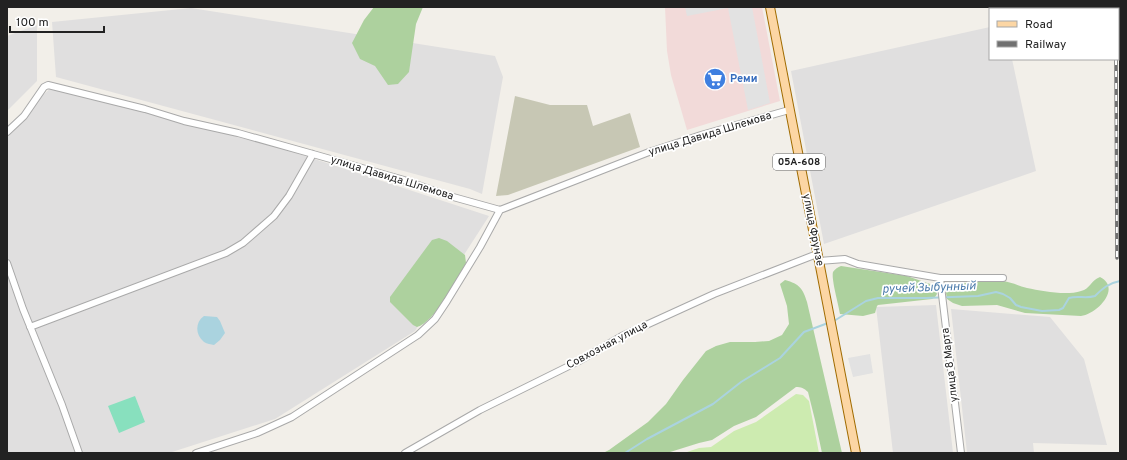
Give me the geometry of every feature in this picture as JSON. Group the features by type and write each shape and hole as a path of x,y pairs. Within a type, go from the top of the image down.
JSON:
{"main road":[{"name":"улица Фрунзе","path":"770,7 856,453"}],"street":[{"name":"улица Давида Шлемова","path":"7,132 24,116 44,87 48,85 145,109 184,121 238,133 404,180 446,195 500,210 649,152 789,110"},
{"path":"30,327 226,253 243,243 274,216 289,196 313,154"},
{"path":"196,453 256,433 292,417 418,334 435,319 447,301 500,210"},
{"path":"818,257 845,259 858,264 940,278 1003,278"},
{"name":"Совхозная улица","path":"405,453 480,410 579,361 622,336 714,294 818,257"},
{"path":"7,263 23,309 62,405 79,453"},
{"name":"улица 8 Марта","path":"940,278 961,453"}],"shaded area":[{"path":"665,7 762,7 780,101 687,130 671,75 667,51"},
{"path":"685,7 752,7 770,103 748,110 728,8 687,16"},
{"path":"191,8 495,56 503,77 482,194 470,189 56,77 52,22"},
{"path":"37,25 37,81 7,111 7,36"},
{"path":"989,27 989,60 1012,60 1036,171 824,244 791,71"},
{"path":"51,88 287,150 489,216 415,331 275,419 169,453 7,453 7,126"},
{"path":"515,96 550,105 587,105 593,126 630,113 640,147 508,195 496,196"},
{"path":"936,305 953,453 893,453 876,307"},
{"path":"951,309 1050,317 1084,359 1107,445 1033,443 1034,453 967,453"},
{"path":"870,354 873,373 853,377 848,358"}],"green space":[{"path":"374,7 423,7 416,24 409,72 398,84 388,85 375,66 360,59 352,43 364,20"},
{"path":"439,238 447,241 465,255 466,263 438,309 424,323 417,327 413,325 390,302 390,297 432,240"},
{"path":"841,266 907,276 933,285 937,294 932,299 878,305 875,313 863,316 840,314 834,286 833,272"},
{"path":"1100,277 1109,287 1108,294 1105,300 1094,311 1081,316 1025,313 997,305 962,306 947,299 946,293 949,286 962,283 996,281 1047,292 1068,293 1084,290 1094,280"},
{"path":"785,280 797,285 806,297 842,453 822,453 808,392 802,388 796,387 756,417 734,426 712,440 667,453 603,453 648,422 666,404 706,351 730,342 769,341 782,335 789,324 787,306 780,284"},
{"path":"796,394 803,395 809,401 819,453 684,453 699,448 711,447 734,431 756,422"},
{"path":"135,396 145,422 119,433 108,406"}],"water":[{"path":"204,316 217,317 225,333 214,345 204,342 199,336 197,329 198,325"}],"waterway":[{"name":"ручей Зыбунный","path":"834,321 866,301 878,298 978,296 996,292 1010,298 1016,305 1021,307 1042,311 1059,310 1063,308 1069,298 1095,296 1106,286 1120,281"},
{"name":"ручей Зыбунный","path":"625,453 647,439 713,404 741,382 780,358 804,332 828,323"}],"railway":[{"path":"1116,60 1117,258"}],"place":[{"name":"Реми","path":"715,79"}]}
